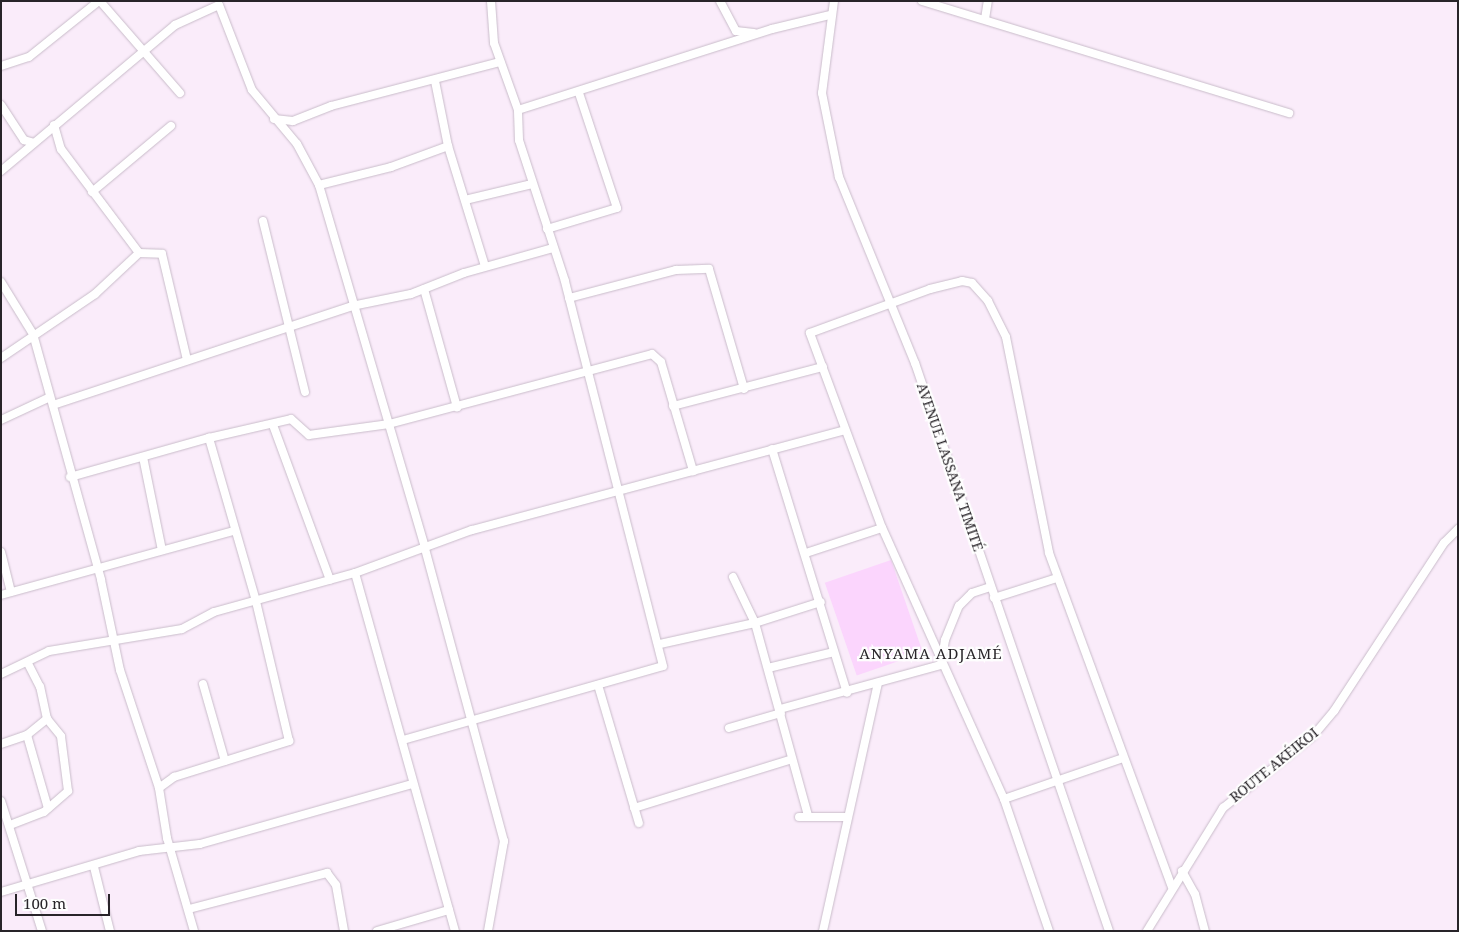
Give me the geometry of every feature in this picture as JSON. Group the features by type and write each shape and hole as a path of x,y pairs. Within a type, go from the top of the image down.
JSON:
{"street":[{"path":"3,68 51,42 99,1 180,93"},
{"path":"403,740 663,666 660,644 621,488 569,298 517,135 518,110 500,62 491,30 490,1"},
{"path":"720,1 736,32 761,32"},
{"name":"AVENUE LASSANA TIMITÉ","path":"834,1 830,15 822,93 831,148 846,198 894,304 1109,931"},
{"path":"922,1 1289,114"},
{"path":"984,19 988,1"},
{"path":"1,170 175,24 219,3 252,90 306,156 319,184 352,306 389,424 424,545 504,841 488,931"},
{"path":"518,110 579,93 761,32 830,15"},
{"path":"274,119 293,121 331,106 435,81 500,62"},
{"path":"435,81 448,146 485,266"},
{"path":"547,229 618,208 579,93"},
{"path":"1,105 24,140 34,143"},
{"path":"54,125 61,149 139,253"},
{"path":"92,192 171,126"},
{"path":"319,184 384,169 448,146"},
{"path":"465,200 532,184"},
{"path":"262,221 291,327 305,392"},
{"path":"1,420 52,401 187,360 352,306 424,289 485,266 553,248"},
{"path":"1,358 32,334 95,294 139,253 162,254 187,360"},
{"path":"569,298 676,270 708,269 744,389"},
{"path":"1049,931 1004,798 941,665 882,528 844,430 810,333 966,281 988,301 1006,337 1057,578 1172,887"},
{"path":"1,282 32,334 52,401 70,477 97,568 115,639 120,670 159,788 170,847 194,931"},
{"path":"424,289 457,407"},
{"path":"70,477 209,438 273,425 291,419 309,435 389,424 457,407 484,396 589,372 652,354 661,362 693,470"},
{"path":"673,406 823,367"},
{"path":"273,425 330,580"},
{"path":"1,674 49,651 182,629 214,612 355,573 424,545 621,488 844,430"},
{"path":"159,788 174,776 290,741 256,601 209,438"},
{"path":"772,450 806,553 847,693"},
{"path":"143,457 162,550"},
{"path":"806,553 882,528"},
{"name":"ROUTE AKÉIKOI","path":"1148,931 1182,871 1234,796 1306,742 1334,711 1444,543 1458,529"},
{"path":"1,595 234,530"},
{"path":"1,552 11,592"},
{"path":"355,573 403,740 412,784 456,931"},
{"path":"733,577 755,623 808,816"},
{"path":"994,598 1057,578"},
{"path":"941,665 944,640 959,606 972,593 991,587"},
{"path":"660,644 755,623 821,602"},
{"path":"768,668 834,652"},
{"path":"10,825 48,808 68,790 61,736 47,719 40,687 28,662"},
{"path":"729,728 780,711 941,665"},
{"path":"822,931 846,817 878,683"},
{"path":"203,684 225,761"},
{"path":"598,685 638,823"},
{"path":"1,744 27,735 47,719"},
{"path":"27,735 48,808"},
{"path":"1004,798 1123,758"},
{"path":"634,808 792,759"},
{"path":"1,892 94,867 139,851 200,844 412,784"},
{"path":"1,801 29,884 42,931"},
{"path":"799,817 846,817"},
{"path":"94,867 110,931"},
{"path":"1182,871 1195,894 1205,931"},
{"path":"189,909 327,873 336,885 344,931"},
{"path":"377,931 450,910"}],"shaded area":[{"path":"891,560 923,653 857,675 825,583"}],"district":[{"name":"ANYAMA ADJAMÉ","path":"931,654"}]}
